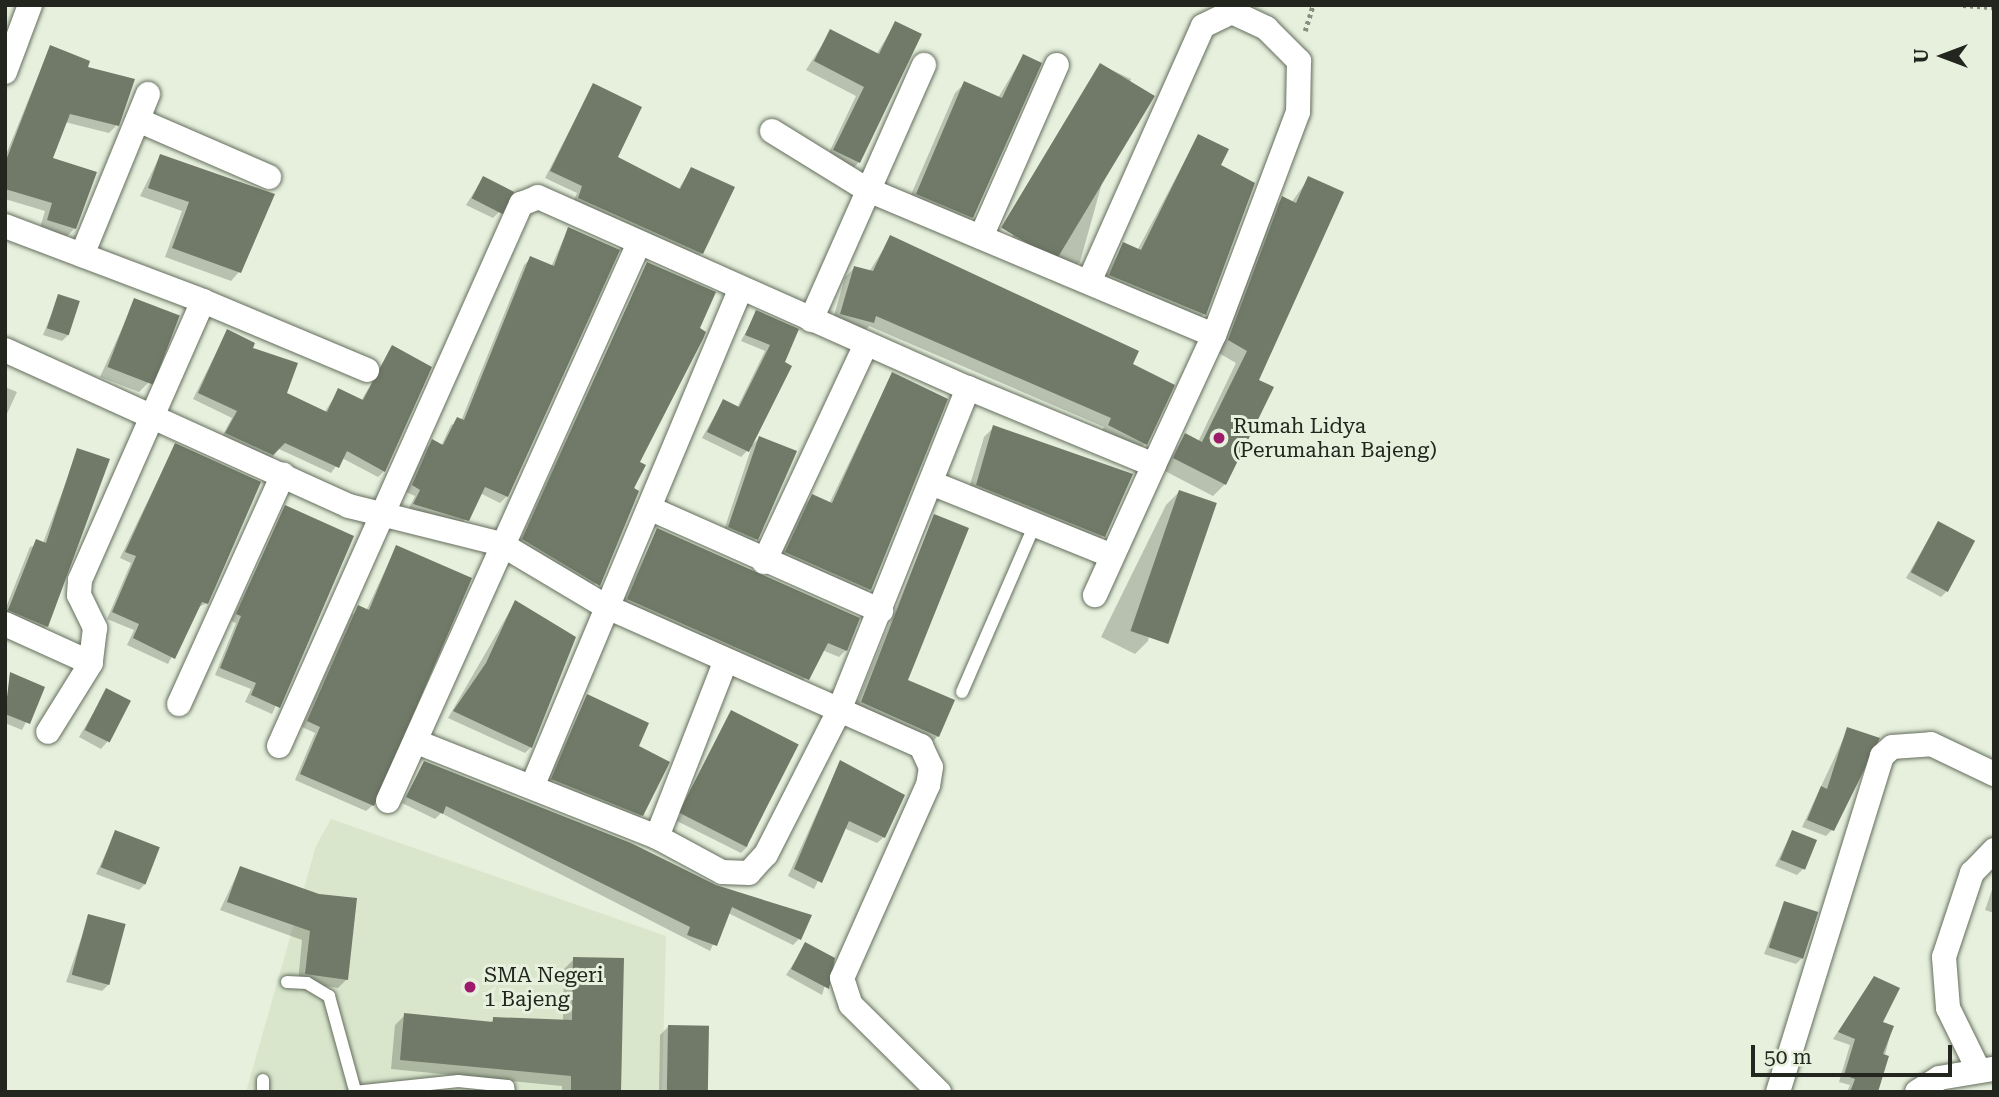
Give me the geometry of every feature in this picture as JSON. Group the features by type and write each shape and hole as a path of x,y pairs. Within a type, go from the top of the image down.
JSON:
{"street":[{"path":"5,72 30,5"},
{"path":"1089,282 1159,135 1195,38 1211,17 1246,16 1299,61 1302,83 1294,126 1214,335 1094,594"},
{"path":"811,320 866,190 924,65"},
{"path":"981,237 1057,65"},
{"path":"82,255 148,94"},
{"path":"138,120 269,177"},
{"path":"772,131 866,190 1214,335"},
{"path":"279,746 380,509 525,199 548,200 865,346 1154,466"},
{"path":"5,226 203,302 367,370"},
{"path":"388,801 417,742 501,544 639,243"},
{"path":"532,787 605,606 740,290"},
{"path":"48,732 90,663 95,628 79,594 80,580 203,302"},
{"path":"764,562 865,346"},
{"path":"5,350 349,506 380,509 501,544 605,606 725,663 904,734 921,746 931,768 842,978 851,1005 939,1092"},
{"path":"417,742 657,837 722,872 749,873 765,854 839,710 934,484 968,388"},
{"path":"179,704 283,475"},
{"path":"934,484 1112,556"},
{"path":"649,508 764,562 881,611"},
{"path":"5,624 90,663"},
{"path":"657,837 725,663"},
{"path":"1778,1092 1882,756 1892,747 1931,744 1994,774"},
{"path":"1917,1092 1986,1069 1948,1008 1944,957 1972,873 1994,850"}],"lane":[{"path":"962,692 1035,524"},
{"path":"287,982 307,983 329,996 354,1089 458,1081 508,1086 509,1092"}],"path":[{"path":"1963,5 1994,7"}],"shaded area":[{"name":"SMA Negeri 1 Bajeng","path":"331,819 666,936 662,1092 246,1092 316,846"}],"building":[{"path":"895,21 922,34 860,163 833,150 864,87 814,61 830,29 879,54"},
{"path":"50,45 90,61 88,67 135,79 119,126 70,114 53,158 97,172 76,229 47,220 52,203 5,189 5,163"},
{"path":"1023,54 1042,63 973,218 916,194 964,81 1002,98"},
{"path":"1100,63 1155,96 1056,261 1001,228"},
{"path":"593,83 642,107 618,157 680,189 691,167 735,187 703,254 578,198 582,186 550,171"},
{"path":"1198,134 1229,149 1221,165 1255,183 1206,315 1109,275 1123,242 1141,250"},
{"path":"160,154 275,194 241,273 172,248 189,202 148,188"},
{"path":"483,176 514,192 503,214 472,198"},
{"path":"1308,176 1344,192 1259,380 1274,387 1226,485 1173,458 1185,433 1202,442 1247,351 1228,340 1282,196 1296,203"},
{"path":"568,227 620,250 508,497 485,487 469,521 413,504 420,490 412,485 432,439 443,445 457,417 464,420 530,256 554,266"},
{"path":"890,235 1139,351 1133,364 1175,385 1147,445 1108,425 1111,418 876,316 874,323 840,314 854,266 873,271"},
{"path":"647,262 716,292 700,328 706,332 703,339 640,462 646,465 634,488 639,491 600,586 522,539"},
{"path":"58,294 80,301 69,335 47,328"},
{"path":"134,298 180,316 153,385 107,367"},
{"path":"756,310 799,329 785,362 792,366 749,452 707,432 723,399 739,407 770,345 745,335"},
{"path":"227,329 255,343 253,348 298,363 287,393 327,412 338,388 363,400 392,345 432,367 385,472 347,451 339,468 285,443 273,455 225,433 237,411 198,393"},
{"path":"892,372 948,399 871,590 785,552 812,494 832,503"},
{"path":"993,425 1133,474 1105,537 976,485"},
{"path":"759,436 797,451 758,540 728,527"},
{"path":"175,443 261,482 208,604 202,602 175,659 133,638 139,624 112,612 136,556 125,552"},
{"path":"77,448 110,459 48,627 8,610 36,539 46,543"},
{"path":"1179,490 1217,503 1168,644 1130,631"},
{"path":"285,505 354,536 280,708 251,695 256,683 220,668 241,616 236,614"},
{"path":"934,514 969,528 908,680 955,700 939,737 861,702"},
{"path":"1938,521 1975,541 1948,592 1911,572"},
{"path":"657,528 860,618 847,651 828,643 809,680 627,599"},
{"path":"396,545 472,578 374,806 300,774 320,727 307,721 358,605 369,610"},
{"path":"515,600 576,637 532,748 453,711 486,663"},
{"path":"10,672 45,687 30,724 5,714"},
{"path":"106,688 131,701 110,743 85,730"},
{"path":"587,694 649,723 639,746 670,762 643,816 551,779"},
{"path":"731,710 799,745 747,847 679,812"},
{"path":"1847,727 1880,738 1834,831 1807,820 1821,786 1827,789"},
{"path":"840,760 905,795 885,838 849,821 822,883 794,869"},
{"path":"424,761 631,843 716,885 812,915 801,940 732,907 717,946 687,935 690,927 446,806 443,814 406,797"},
{"path":"115,830 160,847 145,885 101,867"},
{"path":"1792,830 1817,840 1805,870 1780,860"},
{"path":"240,866 319,894 357,898 348,980 305,974 310,931 227,902"},
{"path":"1784,901 1818,912 1803,959 1769,948"},
{"path":"88,914 126,924 109,985 72,975"},
{"path":"805,942 835,958 829,989 791,969"},
{"path":"573,957 624,958 621,1092 571,1092 571,1076 400,1060 404,1013 493,1022 493,1017 572,1020"},
{"path":"1874,976 1900,988 1883,1022 1894,1026 1883,1054 1889,1056 1878,1092 1850,1092 1855,1079 1844,1075 1855,1039 1838,1032"},
{"path":"668,1025 709,1026 708,1092 667,1092"}],"place":[{"name":"Rumah Lidya (Perumahan Bajeng)","path":"1219,438"},
{"name":"SMA Negeri 1 Bajeng","path":"470,987"}]}
